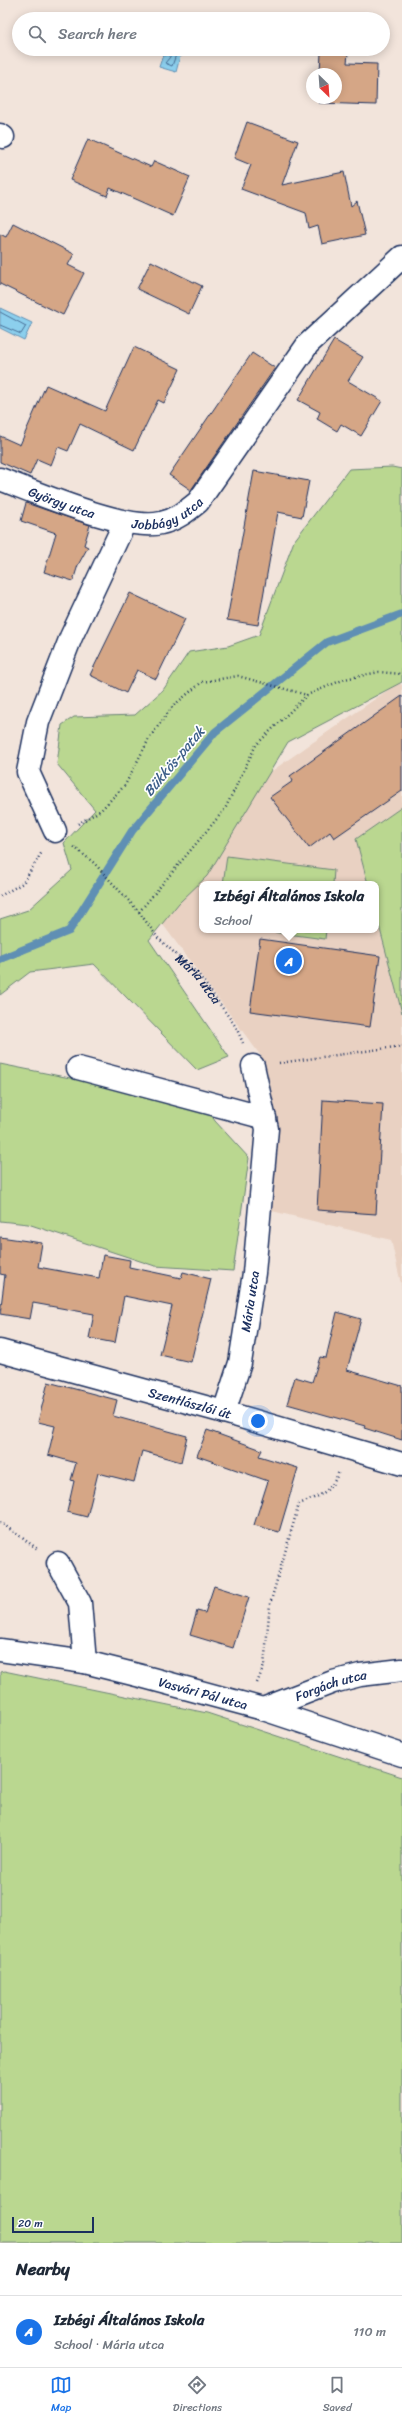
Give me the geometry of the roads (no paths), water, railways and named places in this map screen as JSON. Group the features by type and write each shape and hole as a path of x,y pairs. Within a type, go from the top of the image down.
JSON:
{"street":[{"name":"Jobbágy utca","path":"55,831 28,772 38,722 71,637 125,522 160,524 181,516 198,502 308,344 402,257"},
{"name":"György utca","path":"0,478 125,522"},
{"name":"Mária utca","path":"224,1412 240,1363 254,1273 267,1130 253,1066"},
{"path":"78,1068 264,1118"},
{"name":"Szentlászlói út","path":"0,1351 224,1412 402,1464"},
{"path":"58,1563 80,1603 85,1662"},
{"name":"Vasvári Pál utca","path":"0,1650 85,1662 255,1707 402,1755"},
{"name":"Forgách utca","path":"255,1707 360,1675 402,1670"}],"water":[{"path":"163,56 180,56 176,72 159,67"},
{"path":"0,308 32,323 24,340 0,328"}],"waterway":[{"name":"Bükkös-patak","path":"0,959 69,931 132,831 215,732 327,642 402,614"}],"place":[{"name":"Izbégi Általános Iskola","path":"289,961"}]}
